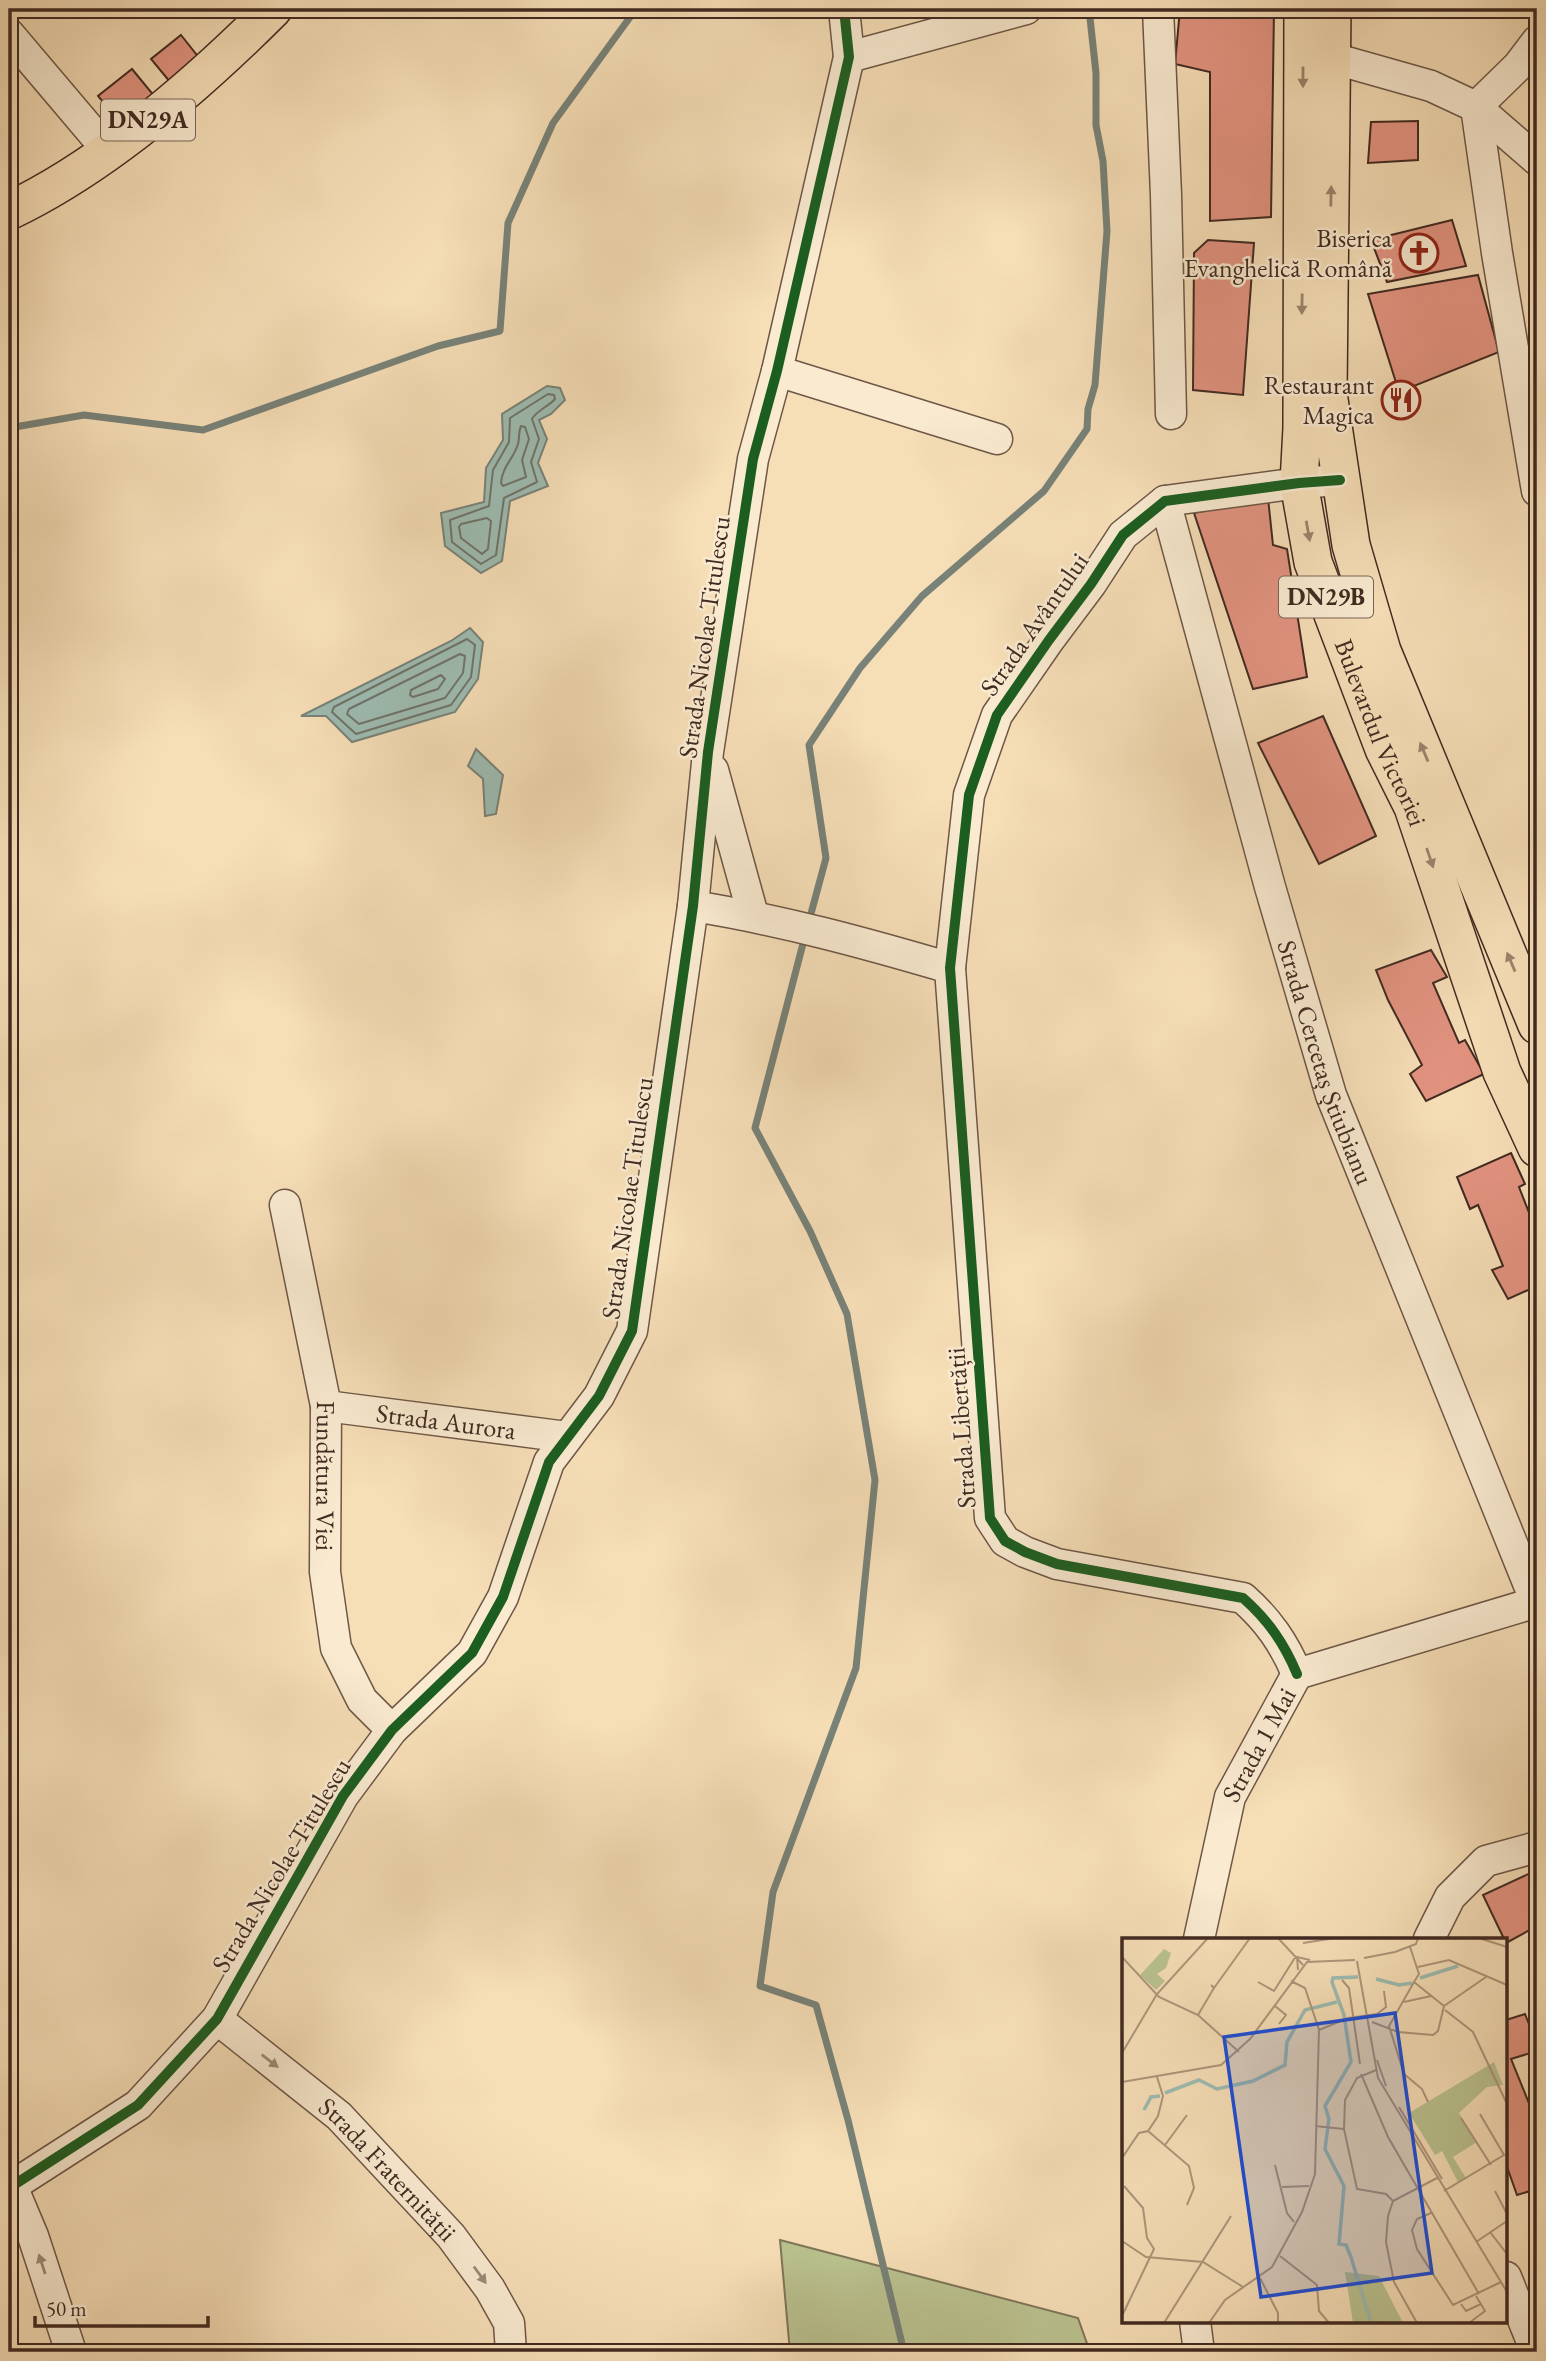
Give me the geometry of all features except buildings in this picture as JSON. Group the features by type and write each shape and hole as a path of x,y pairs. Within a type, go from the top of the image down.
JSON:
{"main road":[{"name":"DN29A","path":"9,211 45,194 109,152 227,55 273,9"},
{"name":"Bulevardul Victoriei","path":"1303,9 1302,428 1299,482 1313,562 1384,750 1413,807 1502,1072 1537,1148"},
{"name":"Bulevardul Victoriei","path":"1332,9 1328,393 1351,545 1382,651 1537,1025"}],"street":[{"name":"Strada Nicolae Titulescu","path":"11,2187 138,2105 217,2019 343,1796 391,1730 472,1653 503,1597 549,1462 598,1396 632,1331 692,906 708,752 753,459 777,372 849,57 844,9"},
{"path":"849,57 1026,9"},
{"path":"1158,9 1171,414"},
{"path":"9,34 109,152"},
{"path":"1476,107 1518,65 1537,41"},
{"path":"1332,58 1431,86 1476,107 1537,160"},
{"path":"1476,107 1497,253 1537,491"},
{"path":"777,372 997,439"},
{"path":"1165,501 1299,482 1340,480"},
{"name":"Strada Avântului","path":"950,968 969,795 997,715 1123,535 1165,501"},
{"name":"Strada Cercetaș Știubianu","path":"1165,501 1270,887 1331,1095 1537,1603"},
{"path":"708,752 753,915"},
{"path":"692,906 753,915 839,935 950,968"},
{"name":"Strada Libertății","path":"950,968 990,1518 1005,1541 1057,1564 1243,1598 1261,1614 1285,1646 1297,1674"},
{"name":"Fundătura Viei","path":"285,1205 326,1406 325,1572 336,1648 362,1700 391,1730"},
{"name":"Strada Aurora","path":"326,1406 567,1437"},
{"name":"Strada 1 Mai","path":"1199,1938 1230,1797 1297,1674 1537,1603"},
{"path":"1430,1938 1450,1897 1486,1861 1537,1847"},
{"name":"Strada Fraternității","path":"217,2019 339,2116 451,2236 490,2288 509,2323 511,2352"},
{"path":"11,2187 33,2236 71,2352"},
{"path":"1508,2282 1536,2352"},
{"path":"1195,2322 1199,2352"}],"green space":[{"path":"780,2240 1078,2318 1090,2352 790,2352"}],"water":[{"path":"547,386 560,388 565,400 551,414 539,420 547,439 538,463 548,486 510,501 502,561 481,573 445,546 441,513 484,502 486,468 503,440 502,414"},
{"path":"470,628 483,642 478,679 455,712 352,742 326,716 301,716 451,641"},
{"path":"476,749 503,775 496,814 485,816 483,779 468,766"}],"waterway":[{"path":"9,428 84,415 203,430 438,346 500,331 508,223 553,123 636,9"},
{"path":"809,921 826,858 809,745 860,668 922,596 1044,491 1087,429 1088,409 1095,385 1107,231 1103,161 1096,125 1096,73 1089,9"},
{"path":"805,936 755,1128 810,1231 847,1314 875,1480 856,1668 773,1892 760,1986 816,2005 848,2120 904,2352"}],"cycle path":[{"path":"9,2188 138,2105 217,2019 343,1796 392,1730 472,1653 503,1597 549,1462 599,1396 632,1331 693,906 708,752 753,459 777,371 849,57 844,9"},
{"path":"1297,1674 1274,1633 1243,1598 1057,1564 1005,1541 990,1518 950,968 969,795 997,715 1123,535 1165,501 1340,480"}],"place":[{"name":"Biserica Evanghelică Română","path":"1419,253"},
{"name":"Restaurant Magica","path":"1401,400"}]}
